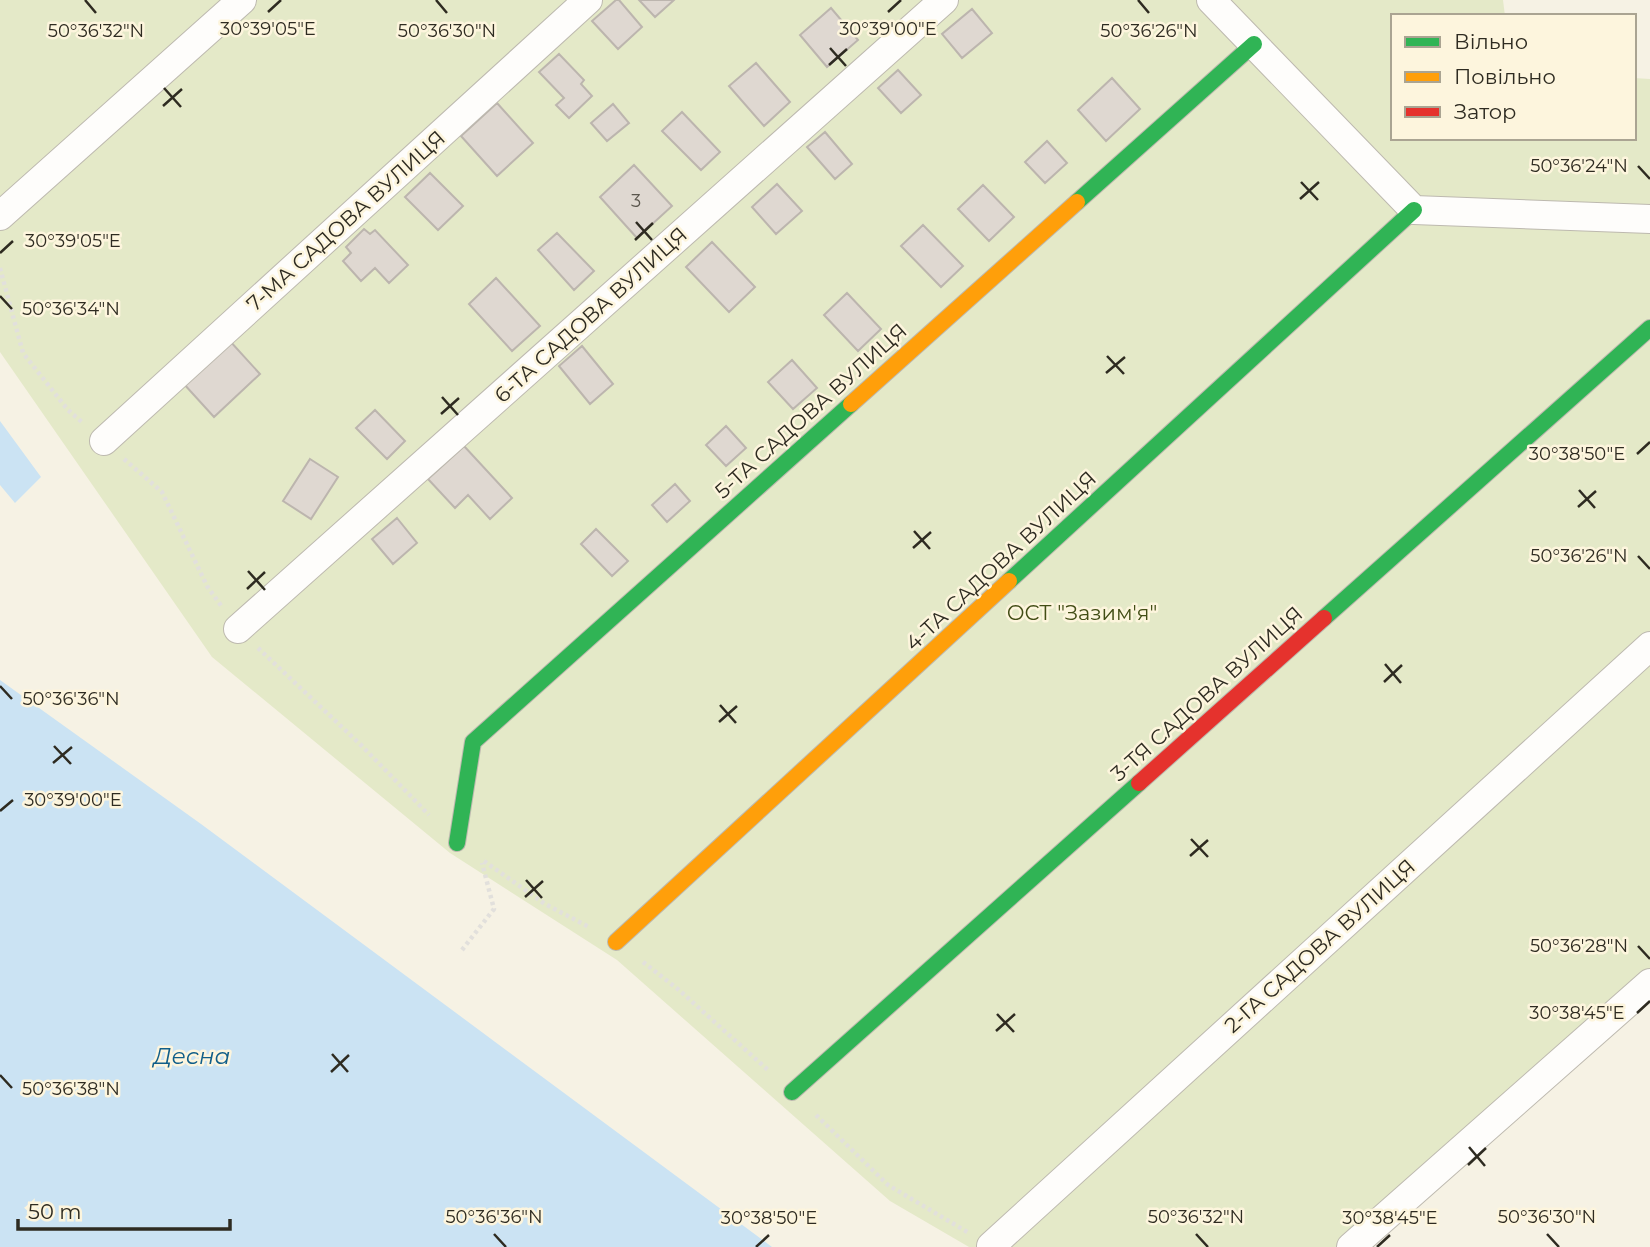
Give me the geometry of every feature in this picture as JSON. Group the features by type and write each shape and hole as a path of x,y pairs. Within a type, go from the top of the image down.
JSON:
{"street":[{"path":"0,216 242,0"},
{"name":"7-МА САДОВА ВУЛИЦЯ","path":"104,441 588,0"},
{"name":"6-ТА САДОВА ВУЛИЦЯ","path":"238,629 944,0"},
{"path":"1211,0 1413,210 1650,219"},
{"name":"5-ТА САДОВА ВУЛИЦЯ","path":"457,843 473,742 1254,44"},
{"name":"4-ТА САДОВА ВУЛИЦЯ","path":"616,942 1413,210"},
{"name":"3-ТЯ САДОВА ВУЛИЦЯ","path":"792,1092 1650,328"},
{"name":"2-ГА САДОВА ВУЛИЦЯ","path":"991,1245 1650,646"},
{"path":"1351,1247 1650,983"}],"path":[{"path":"463,950 494,909 481,859"}],"green space":[{"name":"ОСТ \"Зазим'я\"","path":"0,0 1503,0 1505,14 1391,14 1391,140 1636,140 1636,78 1650,79 1650,998 1367,1247 969,1247 890,1201 617,960 450,853 212,657 0,352"}],"water":[{"path":"0,421 41,477 15,503 0,485"},
{"name":"Десна","path":"0,680 201,824 772,1247 0,1247"}],"building":[{"path":"619,0 642,27 618,49 592,21"},
{"path":"639,0 674,0 655,17"},
{"path":"831,8 858,40 827,67 800,35"},
{"path":"972,9 992,33 962,58 942,34"},
{"path":"559,54 584,80 581,84 592,96 569,118 556,105 564,98 539,72"},
{"path":"756,63 790,102 764,126 729,86"},
{"path":"898,70 921,95 901,113 878,88"},
{"path":"1112,78 1140,109 1106,141 1078,110"},
{"path":"497,103 533,143 497,176 461,136"},
{"path":"613,104 629,123 607,141 591,123"},
{"path":"682,112 720,152 701,170 662,131"},
{"path":"825,132 852,164 835,179 807,147"},
{"path":"1047,141 1067,163 1045,183 1025,162"},
{"path":"634,165 672,206 637,238 600,197"},
{"path":"430,173 463,206 438,230 405,197"},
{"path":"777,184 802,211 776,234 752,207"},
{"path":"983,185 1014,217 989,241 958,209"},
{"path":"923,225 963,266 941,287 901,246"},
{"path":"364,229 370,234 375,230 408,265 389,283 375,268 361,281 343,261 351,253 346,247"},
{"path":"557,233 594,271 574,290 538,250"},
{"path":"712,242 755,287 729,312 686,267"},
{"path":"496,278 540,326 512,351 469,304"},
{"path":"847,293 881,329 858,351 824,315"},
{"path":"229,340 260,374 214,417 183,383"},
{"path":"582,346 613,384 590,404 559,366"},
{"path":"792,360 817,388 793,409 768,382"},
{"path":"375,410 405,441 387,459 356,428"},
{"path":"726,426 746,448 726,466 706,445"},
{"path":"464,446 512,498 490,519 468,495 455,508 428,479"},
{"path":"310,459 338,477 311,519 283,501"},
{"path":"675,484 690,501 667,522 652,505"},
{"path":"397,518 417,543 393,564 372,539"},
{"path":"596,529 628,561 612,576 581,544"}],"traffic: fast":[{"path":"1077,202 1254,44"},
{"path":"1009,581 1414,210"},
{"path":"1324,618 1650,328"},
{"path":"457,843 473,742 851,404"},
{"path":"792,1092 1139,783"}],"traffic: slow":[{"path":"851,404 1077,202"},
{"path":"616,942 1009,581"}],"traffic: jam":[{"path":"1139,783 1324,618"}]}
